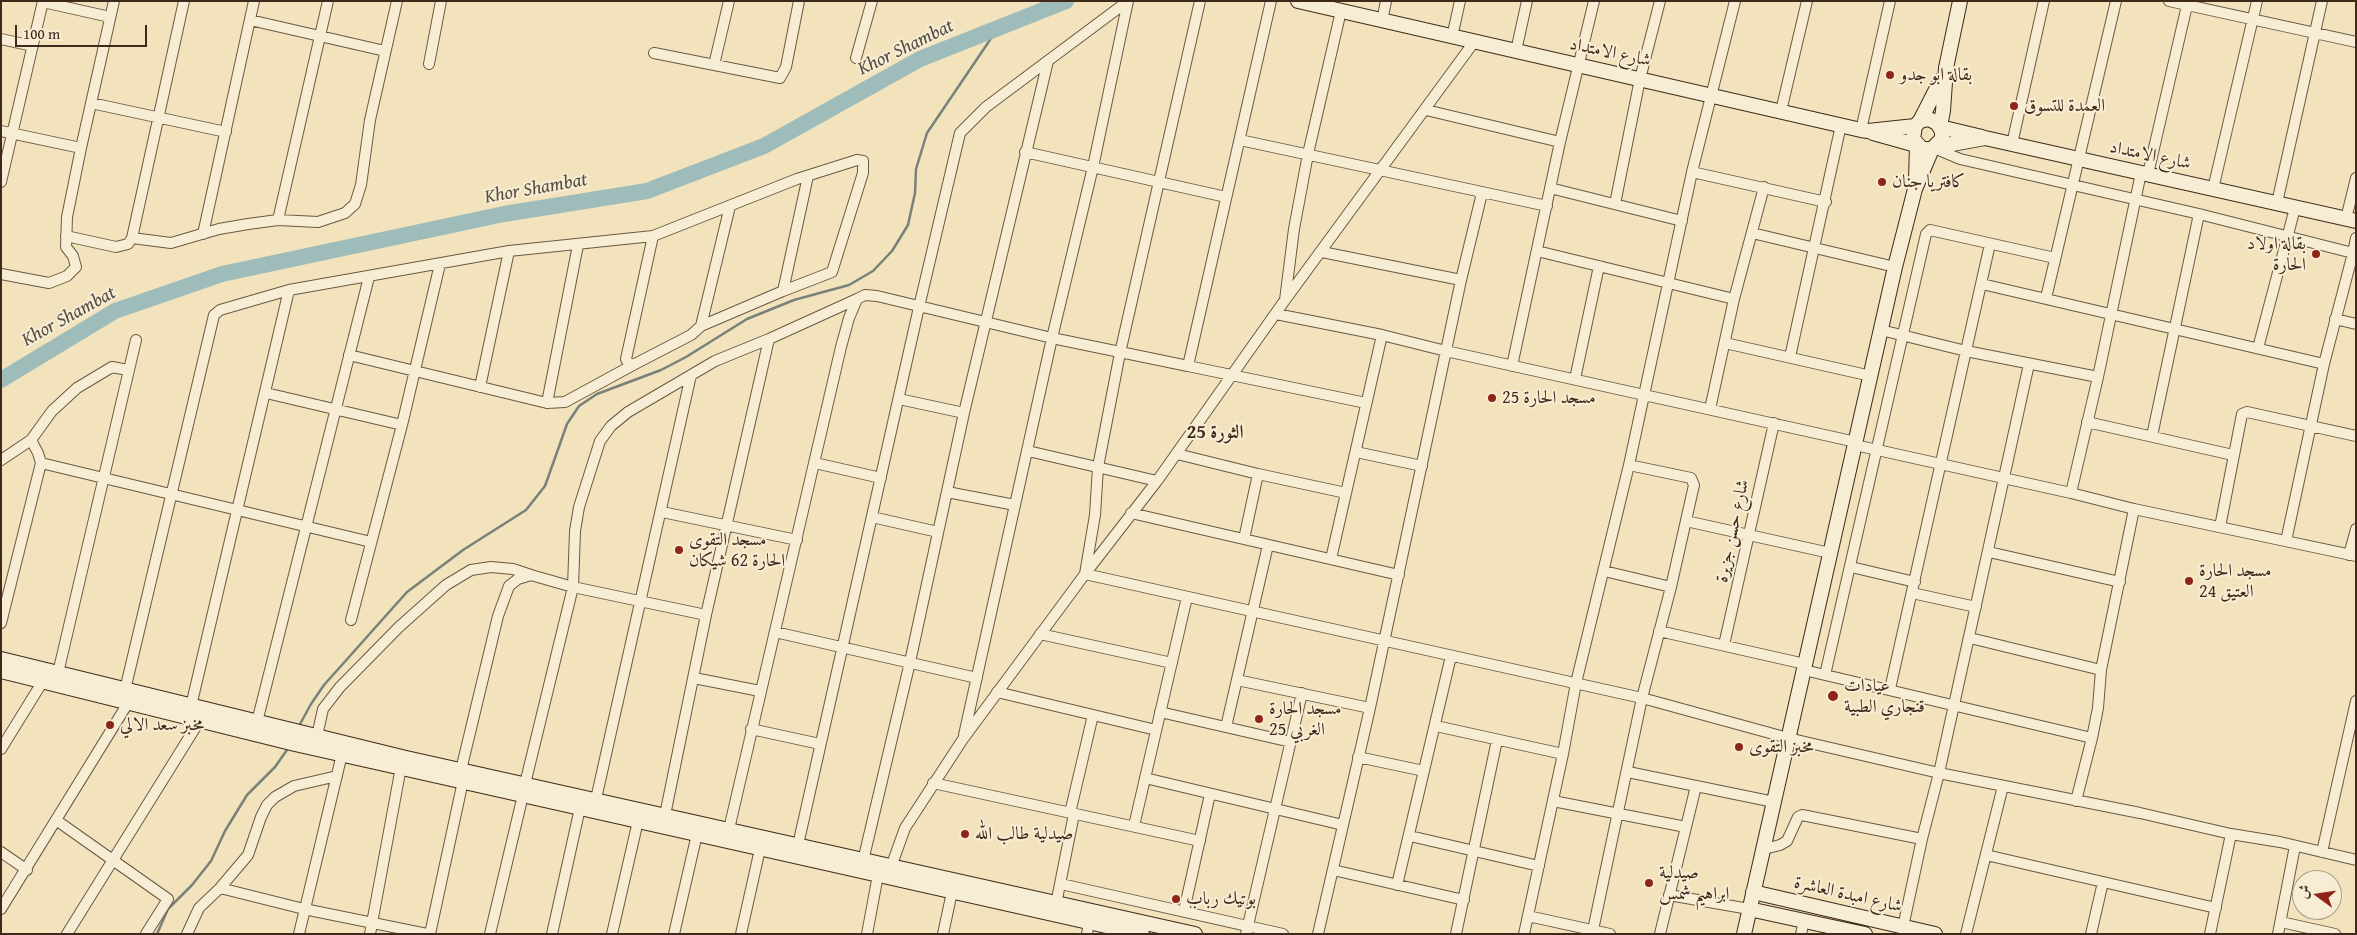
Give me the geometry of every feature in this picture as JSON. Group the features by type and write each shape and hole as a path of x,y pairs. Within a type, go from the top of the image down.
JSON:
{"main road":[{"name":"شارع الامتداد","path":"1298,1 1318,4 1382,21 1864,131 1918,124"},
{"path":"1744,934 1895,267 1916,189 1934,148 1942,140 1940,126 1946,68 1960,1"},
{"path":"1916,189 1917,145 1912,132 1934,98 1946,68"},
{"path":"1918,124 1933,120 1940,126 1985,138"},
{"path":"1864,131 1922,148 1934,148"},
{"name":"شارع الامتداد","path":"1934,148 1985,138 2351,220"},
{"path":"1,659 58,673 200,720 283,735 342,754 401,767 462,775"},
{"path":"1,671 43,681 190,706 257,722 283,735"},
{"path":"298,739 317,736 462,775 524,789 596,799 863,861 1196,934"},
{"path":"524,789 580,808 952,892 1088,928 1142,934"},
{"name":"شارع امبدة العاشرة","path":"1753,892 1935,934"},
{"path":"1777,914 1782,899"},
{"name":"شارع امبدة العاشرة","path":"1749,909 1777,914 1802,927 1865,934"}],"street":[{"path":"1,274 49,283 68,276 73,271 76,263 66,247 67,217 80,148 114,1"},
{"path":"66,236 116,247 128,244 132,238 184,1"},
{"path":"203,234 254,1"},
{"path":"278,220 328,1"},
{"path":"132,238 171,243 219,229 278,220 304,223 328,220 345,213 355,204 359,195 370,120 397,1"},
{"path":"429,64 441,1"},
{"path":"714,65 729,1"},
{"path":"654,53 780,78 786,67 799,1"},
{"path":"856,58 872,1"},
{"path":"798,845 919,306 960,133 986,107 1128,1"},
{"path":"963,739 1052,338 1093,167 1128,1"},
{"path":"1085,574 1095,515 1098,467 1120,353 1157,183 1200,1"},
{"path":"1188,366 1271,1"},
{"path":"1382,21 1386,1"},
{"path":"1452,37 1460,1"},
{"path":"1516,51 1527,1"},
{"path":"1512,366 1560,142 1594,1"},
{"path":"1615,204 1640,79 1660,1"},
{"path":"1524,934 1564,754 1576,683 1629,464 1692,172 1735,1"},
{"path":"1781,111 1807,1"},
{"path":"1864,131 1890,1"},
{"path":"2012,144 2044,1"},
{"path":"2046,298 2116,1"},
{"path":"2169,1 2188,3 2252,20 2356,42"},
{"path":"2213,189 2257,1"},
{"path":"2276,203 2322,1"},
{"path":"1,182 43,2 110,17"},
{"path":"2071,493 2098,377 2135,200 2144,174 2188,3"},
{"path":"1285,300 1294,229 1308,154 1341,11"},
{"path":"250,20 385,51"},
{"path":"1,39 33,46"},
{"path":"891,867 905,828 963,739 1085,574 1177,454 1285,300 1474,42"},
{"path":"863,861 910,662 964,413 1048,61"},
{"path":"91,103 226,132"},
{"path":"1426,110 1560,142"},
{"path":"1790,357 1826,202 1841,126"},
{"path":"1,131 80,148"},
{"path":"1240,140 1381,169 1482,194 1547,206"},
{"path":"1934,148 1960,160 2072,187 2199,214 2354,253"},
{"path":"1025,152 1226,197"},
{"path":"1,909 27,870 126,696 214,315 232,305 289,290 509,251 653,236 808,176 857,160 863,161 864,165 832,272 701,326 691,335 565,402 547,403 349,355"},
{"path":"1692,172 1826,202"},
{"path":"783,291 808,176"},
{"path":"2351,220 2356,178"},
{"path":"1710,409 1734,299 1764,187"},
{"path":"1550,188 1682,221"},
{"path":"1318,934 1385,641 1461,280 1482,194"},
{"path":"701,326 730,206"},
{"path":"2258,348 2296,208"},
{"path":"2152,436 2199,214"},
{"path":"1825,675 1928,231 2055,258"},
{"path":"1752,233 1895,267"},
{"path":"633,365 628,363 626,359 653,236"},
{"path":"2286,541 2324,364 2354,253 2356,238"},
{"path":"1890,690 1990,244"},
{"path":"547,403 578,245"},
{"path":"480,387 509,251"},
{"path":"1322,252 1461,280"},
{"path":"1537,252 1734,299"},
{"path":"351,620 402,426 440,264"},
{"path":"1575,379 1599,266"},
{"path":"257,722 369,276"},
{"path":"1982,284 2324,364"},
{"path":"190,706 266,394 289,290"},
{"path":"490,934 573,587 575,531 579,507 600,441 611,426 623,416 715,361 770,339 865,296 877,296 985,323 1120,353 1366,403"},
{"path":"729,829 843,338 857,299"},
{"path":"1276,314 1382,335 1446,352 1774,423 2134,509 2353,555 2356,529"},
{"path":"2335,319 2356,324"},
{"path":"1881,330 2029,364 2098,377"},
{"path":"1331,559 1382,335"},
{"path":"665,815 706,615 770,339"},
{"path":"58,673 136,340"},
{"path":"1725,343 1871,376"},
{"path":"1903,927 1922,839 1940,773 2029,364"},
{"path":"1,460 31,440 52,411 77,388 112,366 128,370"},
{"path":"596,799 639,602 662,512 691,375"},
{"path":"266,394 402,426"},
{"path":"899,399 964,413"},
{"path":"2220,527 2242,414 2247,412 2356,436"},
{"path":"2087,422 2233,455"},
{"name":"شارع حسن جزيرة","path":"1724,645 1774,423"},
{"path":"1,623 41,463 31,440"},
{"path":"1028,451 1157,481"},
{"path":"1356,452 1422,466"},
{"path":"1177,454 1346,493"},
{"path":"41,463 172,496 372,542"},
{"path":"815,463 881,478"},
{"path":"1593,930 1628,772 1642,698 1671,587 1694,481 1629,464"},
{"path":"1244,539 1258,474"},
{"path":"947,492 1015,506"},
{"path":"2076,801 2098,708 2101,670 2134,509"},
{"path":"662,512 797,540"},
{"path":"1131,513 1399,575"},
{"path":"872,516 938,532"},
{"path":"1686,521 1830,553"},
{"path":"1226,727 1268,545"},
{"path":"1989,552 2120,582"},
{"path":"317,736 323,709 340,687 399,627 446,585 470,570 492,567 513,569 573,587 706,615"},
{"path":"1851,567 1915,582"},
{"path":"1604,571 1671,587"},
{"path":"1085,574 1642,698 1788,738 1940,773 2140,813 2356,860"},
{"path":"220,888 304,909 372,921 428,934 503,598 509,586 518,579 531,575"},
{"path":"1912,593 1976,607"},
{"path":"1134,826 1187,597"},
{"path":"1659,630 1724,645 1804,667 1825,675 1955,704 2092,738"},
{"path":"774,632 977,678"},
{"path":"1040,634 1172,663"},
{"path":"1970,638 2101,670"},
{"path":"1397,885 1451,656"},
{"path":"694,678 760,692"},
{"path":"1238,680 1370,708"},
{"path":"1,749 43,681"},
{"path":"997,692 1156,730"},
{"path":"1247,930 1302,694"},
{"path":"2322,852 2351,743 2356,701"},
{"path":"1160,712 1291,742"},
{"path":"1056,904 1072,813 1093,715"},
{"path":"67,934 200,720"},
{"path":"1436,726 1564,754"},
{"path":"751,729 820,744"},
{"path":"1456,934 1497,740"},
{"path":"299,934 342,754"},
{"path":"1358,757 1424,771"},
{"path":"370,934 401,767"},
{"path":"1628,772 1774,802"},
{"path":"187,934 199,908 220,888 248,855 261,817 275,797 294,786 337,776"},
{"path":"1145,778 1343,825"},
{"path":"933,783 1200,841"},
{"path":"1660,934 1696,786"},
{"path":"1966,934 2003,786"},
{"path":"1184,912 1210,794"},
{"path":"1554,801 1686,827"},
{"path":"552,934 580,808"},
{"path":"1764,849 1787,841 1798,817 1802,815 1922,839"},
{"path":"56,820 168,899 146,934"},
{"path":"612,934 638,821"},
{"path":"674,934 697,834"},
{"path":"2210,934 2231,834"},
{"path":"1410,836 1539,866"},
{"path":"2278,934 2295,846"},
{"path":"741,934 760,849"},
{"path":"1,852 27,870"},
{"path":"1986,855 2216,908"},
{"path":"1332,870 1464,900"},
{"path":"867,934 878,875"},
{"path":"2091,934 2103,882"},
{"path":"1061,884 1184,912 1247,930 1283,934"},
{"path":"943,934 952,892"},
{"path":"1669,895 1749,909"},
{"path":"1528,916 1610,934"},
{"path":"2281,922 2335,934"}],"waterway":[{"name":"Khor Shambat","path":"1,380 115,311 222,274 504,214 647,191 764,146 920,59 1066,1"},
{"path":"299,726 324,685 407,592 463,550 526,510 545,486 567,424 579,406 597,394 661,370 686,357 747,319 794,300 849,285 873,271 892,251 908,225 915,193 916,169 927,133 998,28"},
{"path":"157,934 168,909 192,885 211,861 225,831 247,795 275,767 289,747"}],"place":[{"name":"بقالة ابو جدو","path":"1890,75"},
{"name":"العمدة للتسوق","path":"2014,106"},
{"name":"كافتريا جنان","path":"1882,182"},
{"name":"بقالة اولاد الحارة","path":"2316,254"},
{"name":"مسجد الحارة 25","path":"1492,398"},
{"name":"مسجد التقوى الحارة 62 شيكان","path":"679,550"},
{"name":"مسجد الحارة 24 العتيق","path":"2189,581"},
{"name":"عيادات قنجاري الطبية","path":"1833,696"},
{"name":"مسجد الحارة 25 الغربي","path":"1259,719"},
{"name":"مخبز سعد الالي","path":"110,725"},
{"name":"مخبز التقوى","path":"1739,747"},
{"name":"صيدلية طالب الله","path":"965,834"},
{"name":"صيدلية ابراهيم شمس","path":"1649,883"},
{"name":"بوتيك رباب","path":"1176,899"}],"district":[{"name":"الثورة 25","path":"1215,433"}]}
